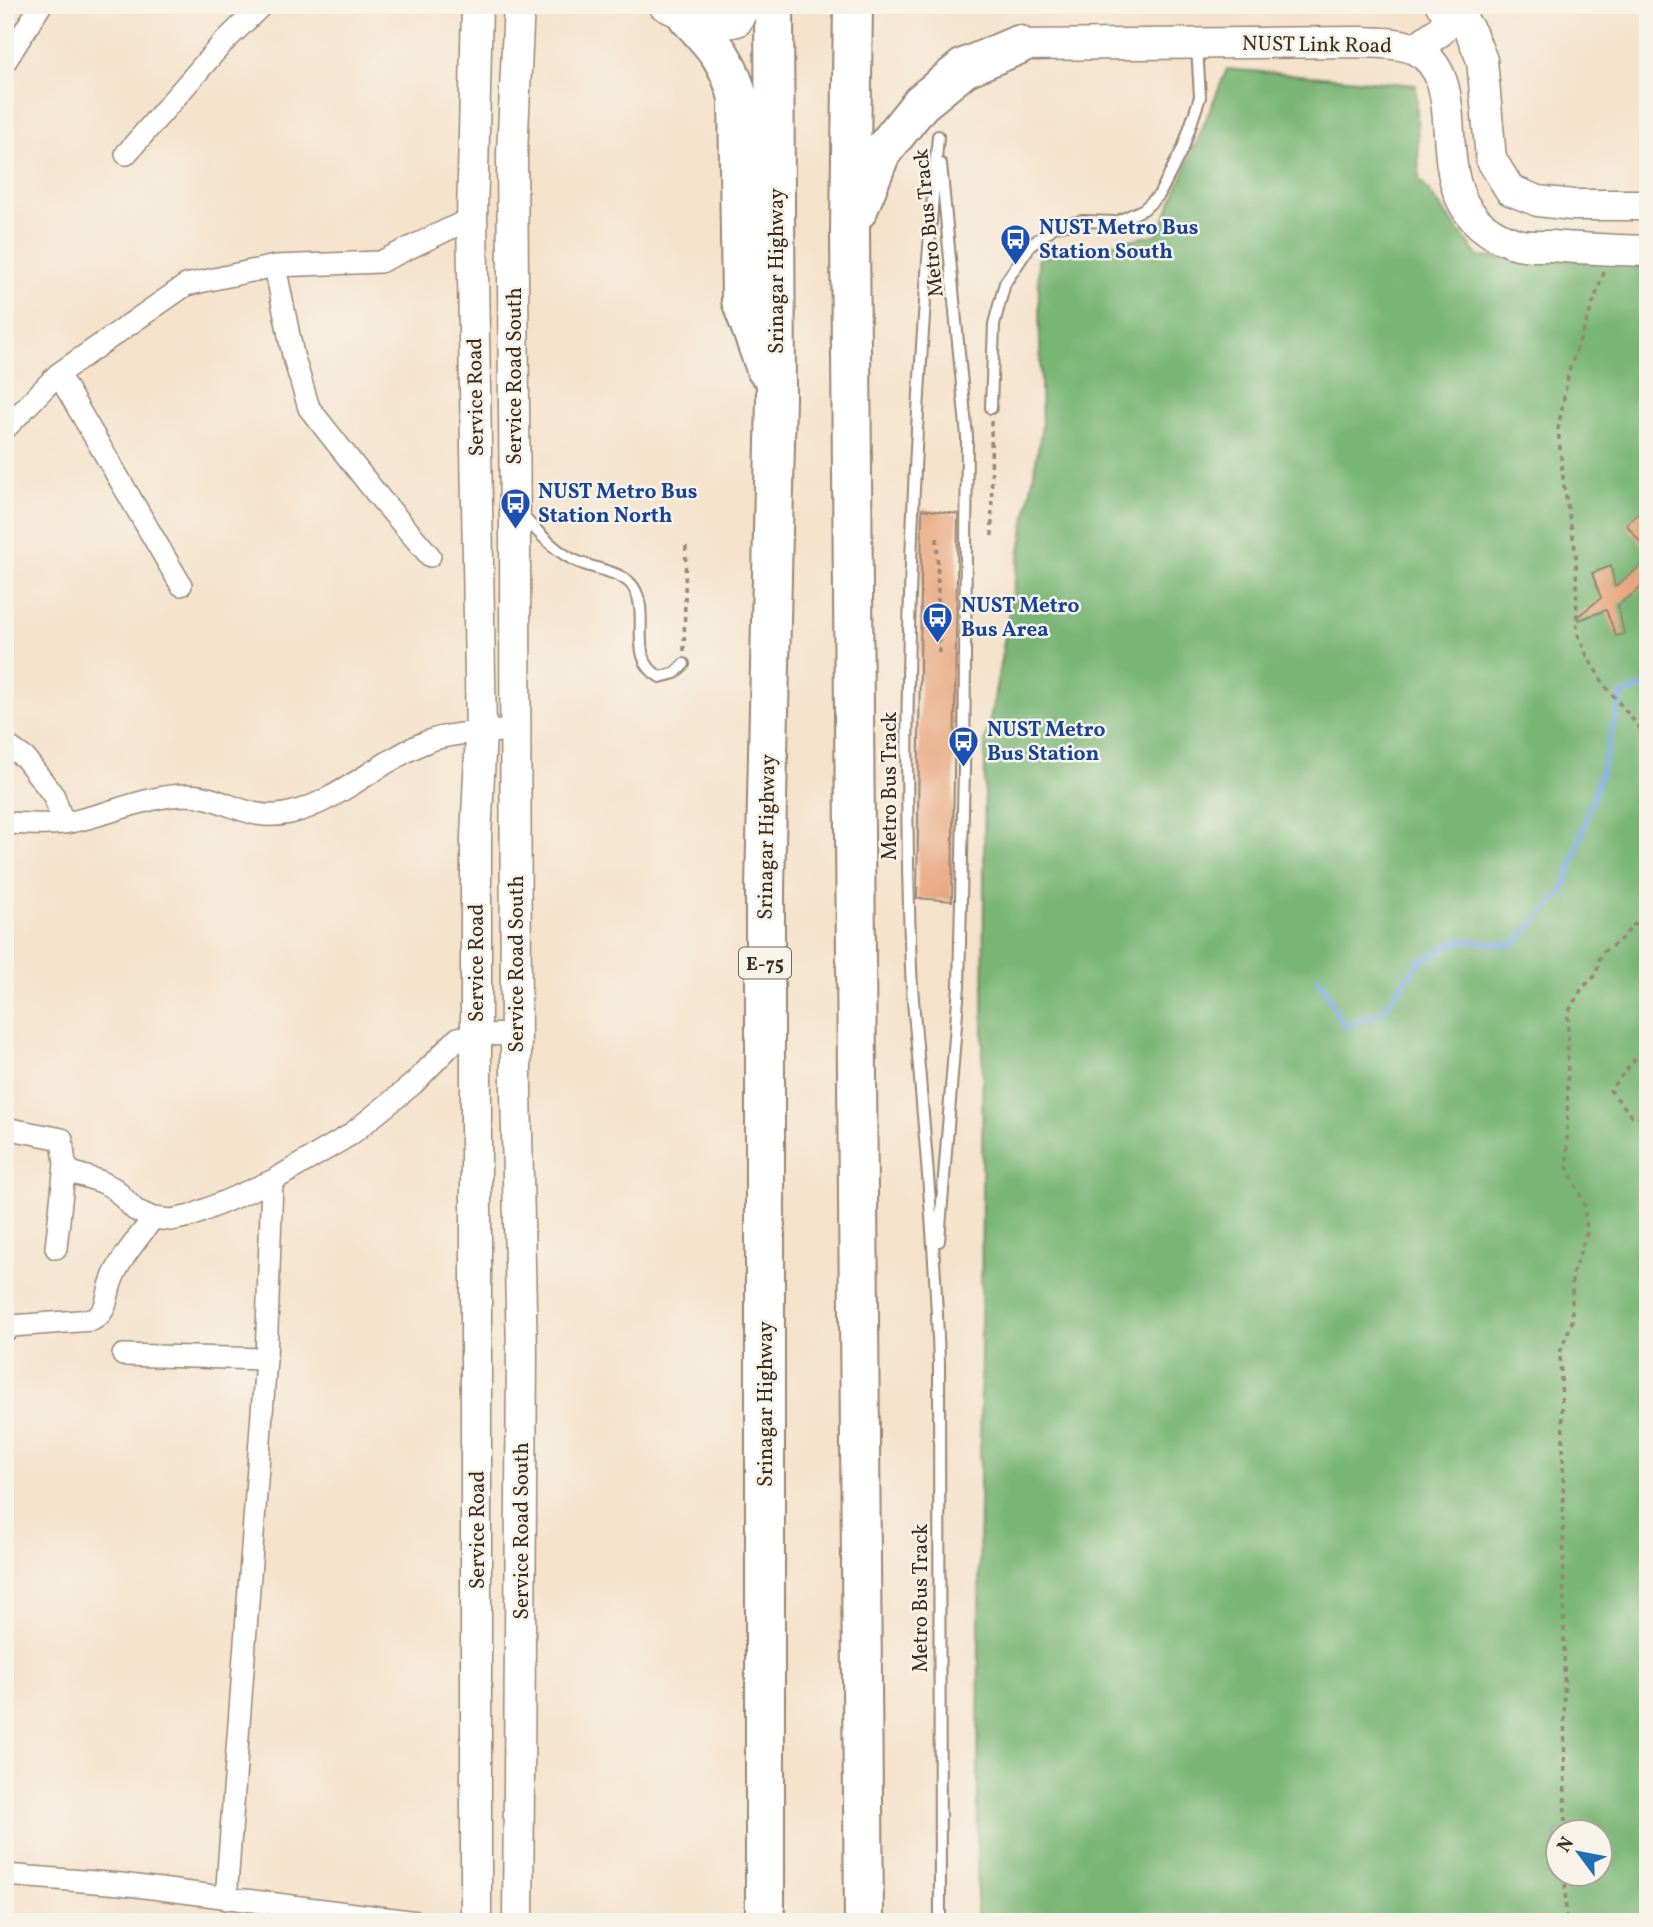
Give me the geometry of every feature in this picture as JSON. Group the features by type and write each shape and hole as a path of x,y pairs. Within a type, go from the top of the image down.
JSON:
{"highway":[{"name":"Srinagar Highway","path":"765,1922 765,888 776,398 774,5"},
{"path":"853,5 850,230 864,1922"},
{"path":"686,14 720,51 738,98 741,300 776,398"},
{"path":"850,230 881,153 921,103 964,68 1018,45"}],"main road":[{"name":"Service Road","path":"475,1922 478,1402 476,838 481,733 472,218 477,5"},
{"path":"686,14 726,24 737,21 745,5"},
{"name":"Service Road South","path":"518,1922 522,1351 516,1035 512,155 519,6"},
{"path":"1415,49 1440,31 1452,7 1471,33 1482,60 1491,159 1510,190 1538,201 1572,205 1648,205"},
{"name":"NUST Link Road","path":"1018,45 1362,42 1415,49 1429,59 1441,74 1447,101 1453,176 1462,201 1475,220 1516,244 1648,251"},
{"path":"476,927 516,922"}],"street":[{"path":"5,62 41,5"},
{"path":"126,154 220,46 262,5"},
{"path":"6,424 58,374 186,285 275,266 380,262 472,218"},
{"path":"275,266 293,355 309,408 379,497 430,556"},
{"path":"58,374 181,585"},
{"path":"5,823 63,823 168,796 209,799 255,816 290,813 332,796 427,741 448,735 515,730"},
{"path":"5,744 25,758 54,796 63,823"},
{"path":"65,1164 76,1175 102,1181 115,1189 135,1210 153,1219 171,1220 191,1216 272,1181 350,1135 413,1084 458,1038 476,1034 516,1035"},
{"path":"5,1128 62,1139 65,1164 56,1248"},
{"path":"226,1899 266,1359 272,1181"},
{"path":"5,1331 12,1326 92,1320 101,1315 120,1263 153,1219"},
{"path":"123,1355 266,1359"},
{"path":"5,1875 121,1884 416,1922"}],"lane":[{"path":"991,408 995,324 1005,283 1030,246 1055,226 1083,221 1116,222 1144,209 1159,195 1183,148 1200,97 1197,43"},
{"name":"Metro Bus Track","path":"936,1274 959,986 967,437 938,136 921,340 906,774 911,971 936,1274 939,1363 940,1922"},
{"path":"514,509 554,547 574,560 620,577 634,587 639,603 643,657 649,671 660,677 675,673 684,664"}],"path":[{"path":"1611,250 1569,371 1558,429 1564,487 1576,554 1577,632 1588,658 1606,687 1648,738"},
{"path":"991,408 992,538"},
{"path":"937,538 939,654"},
{"path":"684,664 686,542"},
{"path":"1565,1818 1560,1352 1572,1322 1572,1276 1587,1232 1584,1203 1567,1167 1568,1013 1582,988 1596,975 1601,953 1618,942 1648,910"},
{"path":"1648,1043 1610,1090 1632,1116 1648,1120"},
{"path":"1565,1888 1566,1922"}],"green space":[{"path":"1227,69 1416,85 1419,179 1479,257 1648,260 1648,1922 977,1922 985,741 1042,427 1038,259 1158,234"}],"building":[{"path":"1648,506 1648,552 1626,524"},
{"name":"NUST Metro Bus Area","path":"922,509 958,514 952,901 917,898"},
{"path":"1648,560 1648,582 1618,605 1624,634 1616,636 1606,610 1579,620 1577,617 1601,598 1592,573 1611,566 1615,587"}],"waterway":[{"path":"1319,978 1344,1027 1382,1012 1419,962 1460,940 1513,945 1563,892 1600,775 1621,696 1648,684"}],"place":[{"name":"NUST Metro Bus Station South","path":"1016,266"},
{"name":"NUST Metro Bus Station North","path":"515,530"},
{"name":"NUST Metro Bus Area","path":"938,644"},
{"name":"NUST Metro Bus Station","path":"964,768"}]}
